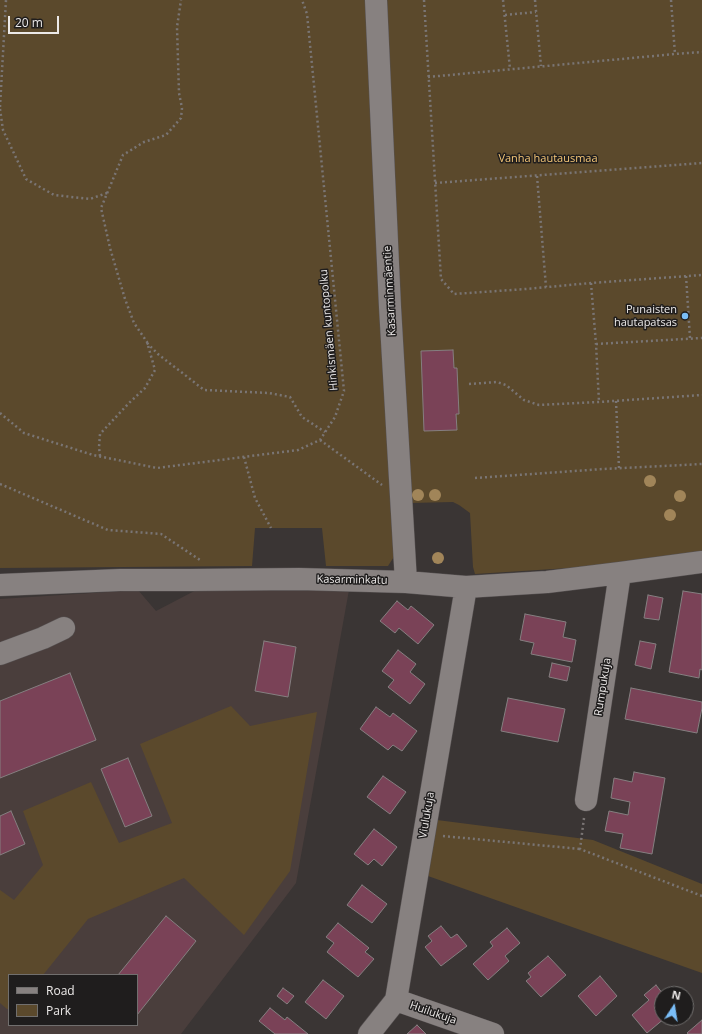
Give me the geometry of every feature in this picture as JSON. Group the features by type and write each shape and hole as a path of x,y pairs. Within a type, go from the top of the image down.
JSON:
{"street":[{"name":"Kasarminmäentie","path":"376,0 390,307 406,582"},
{"name":"Kasarminkatu","path":"0,585 120,580 300,579 406,582 466,587 547,582 702,562"},
{"name":"Rumpukuja","path":"586,800 620,573"},
{"name":"Viulukuja","path":"369,1034 396,1000 466,587"},
{"path":"0,654 43,638 64,628"},
{"name":"Huilukuja","path":"396,1000 493,1034"}],"path":[{"path":"6,0 0,108 3,130 26,179 54,195 90,199 107,193"},
{"path":"181,0 177,27 179,93 182,108 181,118 166,134 144,142 123,155 101,208 118,277 134,323 147,342 159,355 204,390 269,393 290,397 302,417 325,432"},
{"name":"Hinkismäen kuntopolku","path":"302,0 307,14 344,391 335,417 320,440"},
{"path":"424,0 441,279 454,294 702,275"},
{"path":"504,0 510,69"},
{"path":"536,0 541,66"},
{"path":"671,0 675,54"},
{"path":"505,15 536,12"},
{"path":"428,77 702,52"},
{"path":"435,183 702,164"},
{"path":"537,176 546,287"},
{"path":"686,276 690,338"},
{"path":"590,283 596,344 599,402"},
{"path":"596,344 702,338"},
{"path":"100,456 100,434 145,388 155,370 147,342"},
{"path":"469,384 497,382 506,385 524,400 539,405 702,396"},
{"path":"616,401 619,468"},
{"path":"0,413 24,433 100,456 157,468 298,450 320,440 402,499"},
{"path":"244,457 256,498 271,528"},
{"path":"475,478 702,464"},
{"path":"0,484 108,530 161,534 205,563"},
{"path":"580,849 586,800"},
{"path":"424,834 580,849 702,896"}],"shaded area":[{"path":"202,587 349,590 296,883 181,1034 0,1034 0,599 138,590 156,611"}],"green space":[{"path":"0,0 366,0 397,552 388,566 326,566 322,528 255,528 252,566 0,568"},
{"name":"Vanha hautausmaa","path":"386,0 702,0 702,551 585,567 475,574 473,567 470,513 453,502 409,503"},
{"path":"231,706 250,726 317,712 290,871 244,935 184,878 88,919 44,974 8,974 7,1009 0,1003 0,890 14,900 43,865 23,811 91,782 119,843 172,823 140,744"},
{"path":"437,820 593,840 702,884 702,973 428,876"}],"building":[{"path":"453,350 454,368 457,368 459,414 456,414 457,430 424,431 421,351"},
{"path":"683,591 702,594 702,670 700,669 699,678 669,672"},
{"path":"648,595 663,598 659,620 644,618"},
{"path":"397,601 408,610 411,606 434,625 418,644 399,628 395,633 380,621"},
{"path":"525,614 566,622 563,637 576,640 572,662 531,654 534,643 520,640"},
{"path":"264,641 296,647 288,697 255,691"},
{"path":"640,641 656,644 651,669 635,665"},
{"path":"398,650 416,664 410,672 425,684 410,704 388,687 394,680 382,671"},
{"path":"552,663 570,667 567,681 549,677"},
{"path":"70,673 96,740 0,778 0,701"},
{"path":"631,688 702,702 697,733 625,719"},
{"path":"508,698 565,709 558,742 501,731"},
{"path":"376,707 390,717 393,713 417,731 402,751 393,745 388,750 360,729"},
{"path":"128,758 152,816 125,827 101,769"},
{"path":"634,772 665,778 652,854 620,848 623,834 605,831 609,811 628,815 630,802 611,798 614,778 632,782"},
{"path":"383,776 406,792 390,814 367,797"},
{"path":"11,811 25,844 0,855 0,816"},
{"path":"374,829 397,847 382,866 374,859 368,865 354,854"},
{"path":"362,885 387,904 372,923 347,905"},
{"path":"166,916 196,941 138,1014 138,974 119,974"},
{"path":"338,923 369,948 365,952 374,959 358,977 327,952 334,943 326,937"},
{"path":"441,926 451,938 457,934 467,946 441,966 425,947 432,941 428,936"},
{"path":"507,928 520,943 505,956 509,961 488,980 473,964 493,946 490,942"},
{"path":"548,956 566,975 541,997 526,981 531,977 528,973"},
{"path":"600,976 617,996 596,1016 578,996"},
{"path":"323,980 344,996 326,1019 305,1002"},
{"path":"654,987 654,1026 655,1026 647,1033 632,1015 649,1000 644,995"},
{"path":"283,988 294,996 287,1004 277,996"},
{"path":"270,1008 285,1020 287,1017 308,1034 275,1034 259,1021"},
{"path":"702,1020 702,1034 687,1033"},
{"path":"417,1025 426,1034 407,1034"}],"place":[{"name":"Punaisten hautapatsas","path":"685,316"}]}
